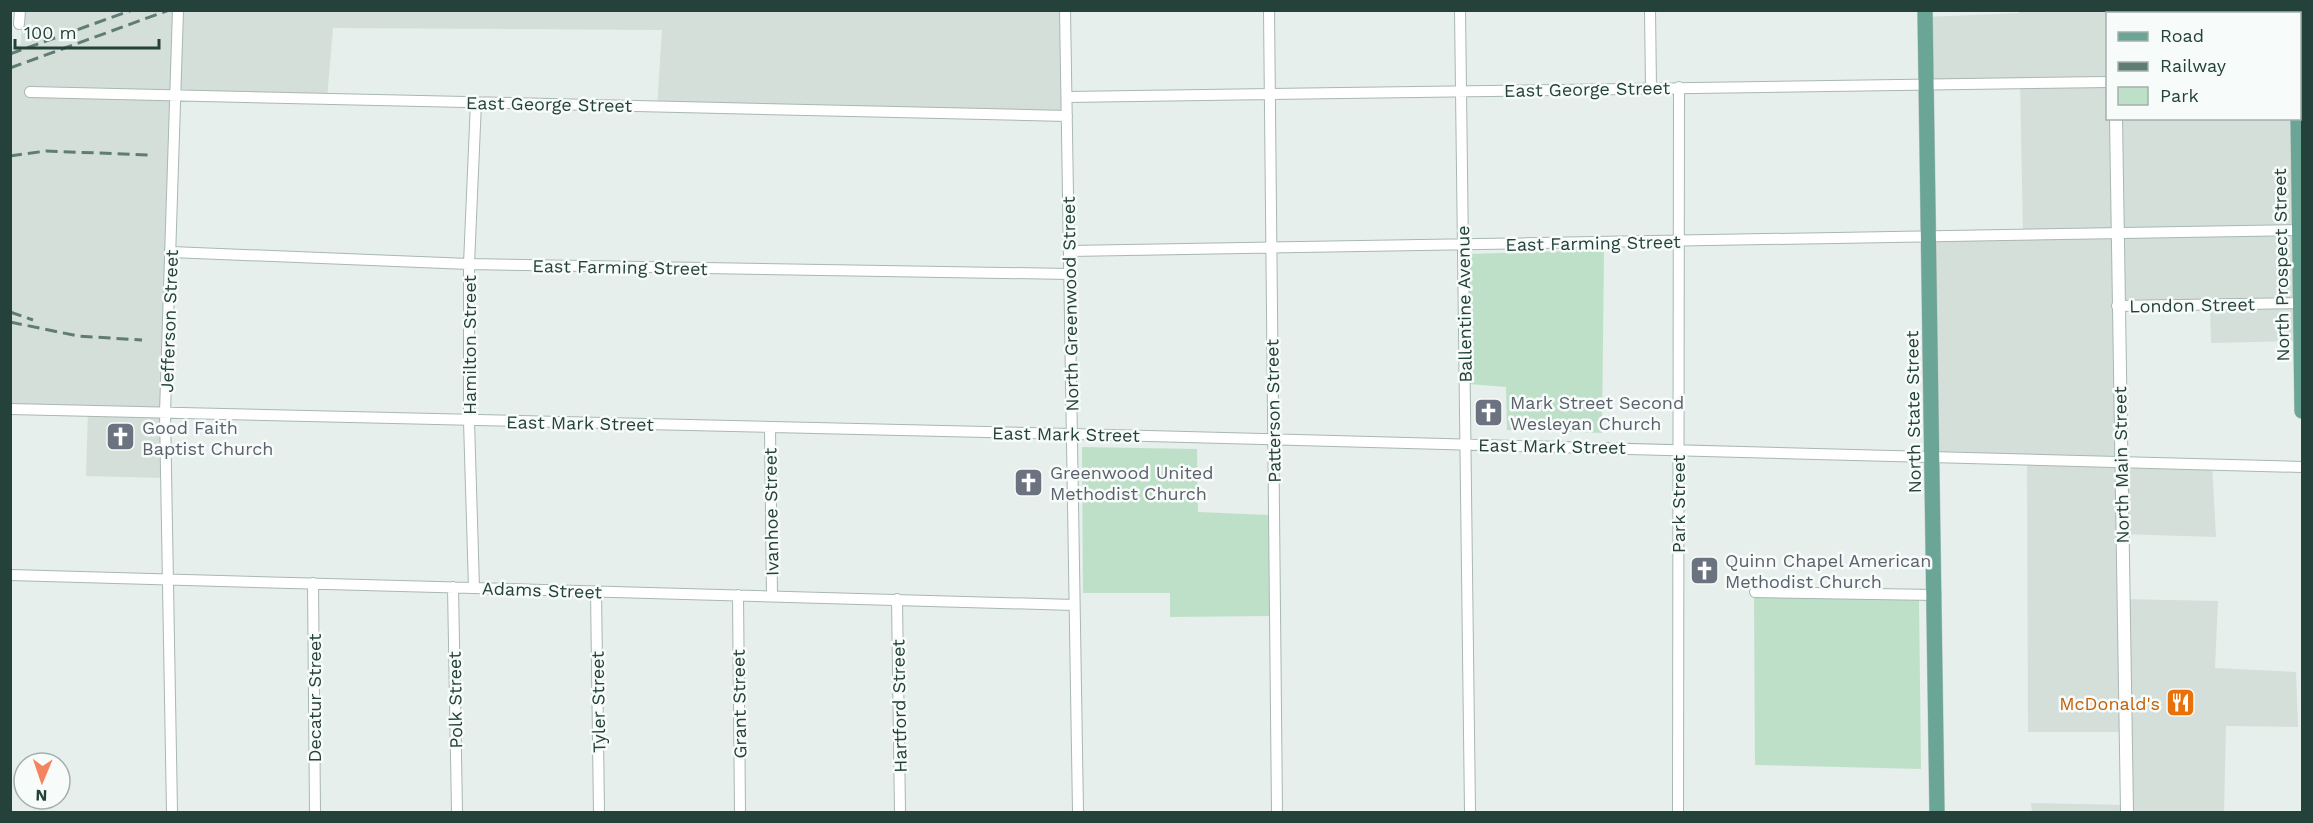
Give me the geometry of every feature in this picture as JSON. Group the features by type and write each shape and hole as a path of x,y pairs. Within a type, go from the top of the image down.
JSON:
{"main road":[{"name":"North State Street","path":"1925,10 1936,595 1937,813"},
{"name":"North Prospect Street","path":"2298,120 2301,144 2302,411"}],"street":[{"path":"19,24 20,10"},
{"name":"Jefferson Street","path":"172,813 165,412 178,10"},
{"name":"North Greenwood Street","path":"1065,10 1078,813"},
{"name":"Patterson Street","path":"1269,10 1277,813"},
{"name":"Ballentine Avenue","path":"1460,10 1470,813"},
{"path":"1650,10 1651,87"},
{"name":"East George Street","path":"1066,97 2106,82"},
{"name":"Park Street","path":"1678,813 1679,87"},
{"name":"East George Street","path":"30,92 176,93 1067,116"},
{"name":"Hamilton Street","path":"474,588 469,421 469,264 476,102"},
{"name":"North Main Street","path":"2116,120 2117,306 2122,461 2127,813"},
{"name":"East Farming Street","path":"1069,252 2300,230"},
{"name":"East Farming Street","path":"171,252 469,264 1069,274"},
{"name":"London Street","path":"2117,306 2302,303"},
{"name":"East Mark Street","path":"10,409 1274,439 2302,467"},
{"name":"Ivanhoe Street","path":"770,428 772,596"},
{"name":"Adams Street","path":"10,575 1074,605"},
{"name":"Decatur Street","path":"313,583 315,813"},
{"name":"Polk Street","path":"453,587 457,813"},
{"name":"Tyler Street","path":"596,591 599,813"},
{"path":"1755,592 1936,595"},
{"name":"Grant Street","path":"738,595 741,813"},
{"name":"Hartford Street","path":"897,599 900,813"}],"shaded area":[{"path":"2019,10 2302,11 2302,71 2301,12 2106,12 2106,120 2298,120 2302,341 2211,343 2210,304 2118,304 2120,458 2212,462 2216,537 2120,534 2119,599 2218,601 2215,668 2296,672 2298,727 2226,726 2224,812 2032,812 2031,803 2125,805 2124,732 2028,732 2027,459 1933,455 1928,238 2023,235 2020,82 1926,85 1926,17 2019,13"},
{"path":"22,11 1066,11 1068,118 657,108 662,30 333,28 327,99 177,95 166,478 86,476 88,410 11,406 11,432 10,48 21,44"}],"green space":[{"path":"1604,250 1602,433 1507,430 1506,387 1469,384 1467,254"},
{"path":"1082,447 1197,449 1198,512 1269,515 1271,616 1170,617 1170,593 1083,593"},
{"path":"1754,596 1919,600 1921,769 1755,765"}],"railway":[{"path":"10,54 132,10"},
{"path":"10,68 169,10"},
{"path":"10,156 46,151 148,155"},
{"path":"10,312 33,320"},
{"path":"10,322 78,336 142,340"}],"place":[{"name":"Mark Street Second Wesleyan Church","path":"1489,412"},
{"name":"Good Faith Baptist Church","path":"121,437"},
{"name":"Greenwood United Methodist Church","path":"1029,482"},
{"name":"Quinn Chapel American Methodist Church","path":"1704,570"},
{"name":"McDonald's","path":"2181,703"}]}
